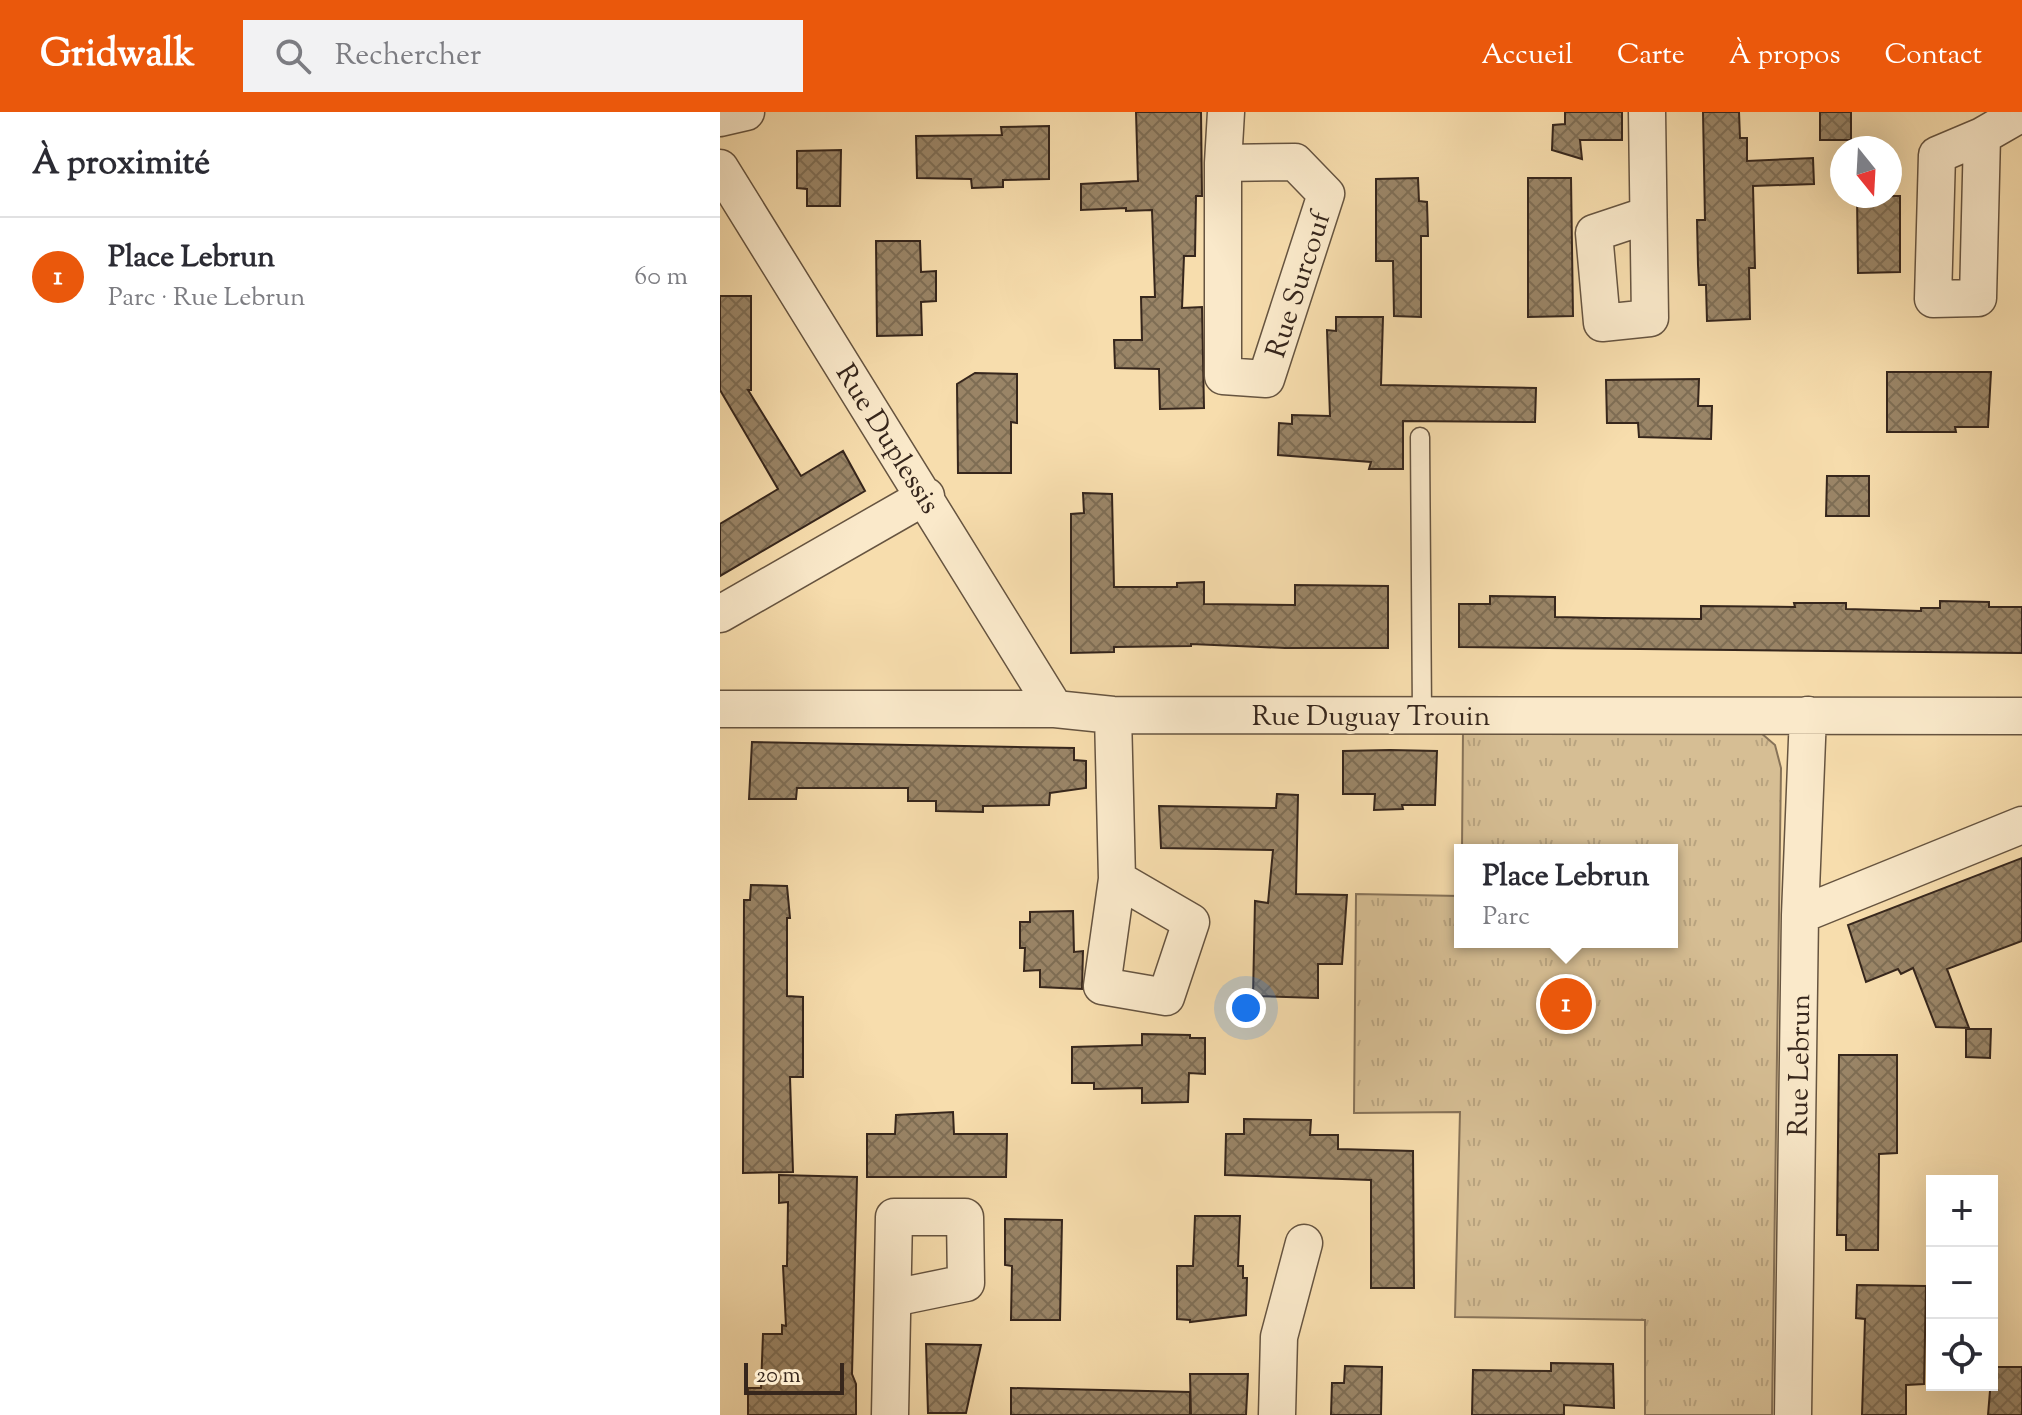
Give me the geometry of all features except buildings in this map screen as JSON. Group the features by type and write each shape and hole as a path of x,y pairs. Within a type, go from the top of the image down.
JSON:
{"street":[{"path":"720,118 746,112"},
{"name":"Rue Surcouf","path":"1223,163 1295,162 1326,194 1266,379 1223,376 1223,163 1226,112"},
{"path":"1647,112 1648,215"},
{"path":"1982,136 2022,113"},
{"name":"Rue Duplessis","path":"720,168 926,496 1055,709"},
{"path":"720,614 926,496"},
{"name":"Rue Duguay Trouin","path":"720,709 1055,709 1113,715 2022,716"},
{"path":"1113,715 1117,879"},
{"name":"Rue Lebrun","path":"1793,1415 1800,915 1808,715"},
{"path":"1800,915 2022,825"},
{"path":"1277,1415 1279,1337 1304,1243"},
{"path":"890,1415 893,1298"}],"lane":[{"path":"1420,437 1422,715"}],"green space":[{"path":"1463,731 1761,733 1775,745 1781,768 1772,1415 1645,1415 1645,1320 1455,1317 1460,1112 1354,1113 1356,894 1454,896 1454,948 1678,948 1678,844 1462,844"}],"place":[{"name":"Place Lebrun","path":"1566,1004"}]}
